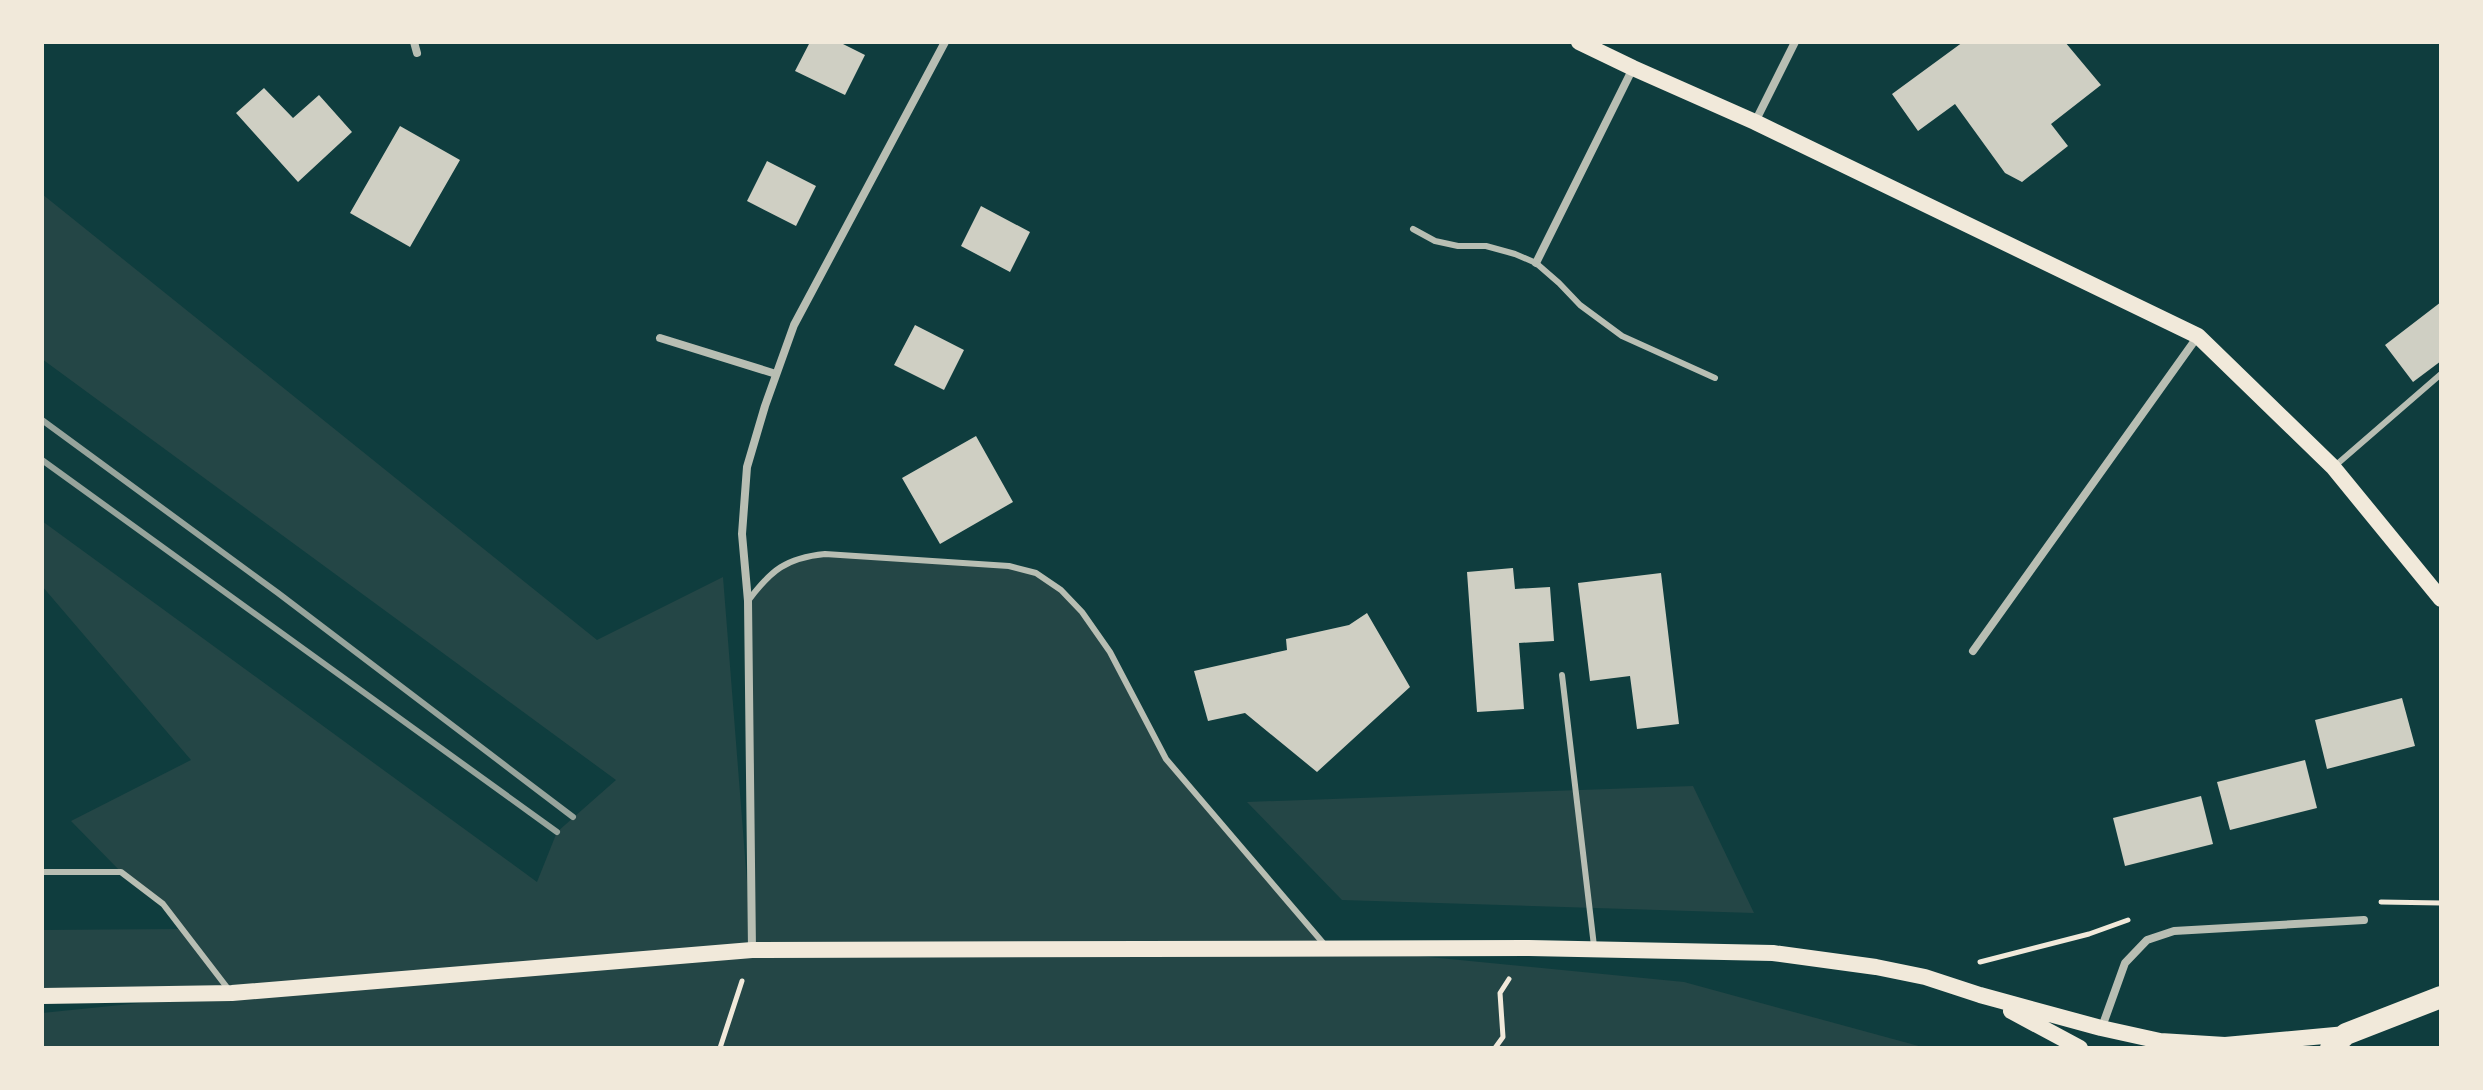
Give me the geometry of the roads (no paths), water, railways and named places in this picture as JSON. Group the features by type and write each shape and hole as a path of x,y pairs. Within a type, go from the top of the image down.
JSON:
{"highway":[{"path":"2338,1041 2441,997"}],"main road":[{"path":"1579,42 1755,122 2198,336 2333,467 2441,599"},
{"path":"42,996 232,993 752,950 1594,949 1773,953 1889,969 2101,1028 2160,1041 2225,1045 2338,1041"},
{"path":"1980,995 2080,1048"}],"street":[{"path":"414,42 417,53"},
{"path":"752,950 748,601 742,534 747,467 794,325 945,42"},
{"path":"1755,122 1795,42"},
{"path":"1536,263 1633,68"},
{"path":"1973,651 2198,336"},
{"path":"660,338 776,374"},
{"path":"2101,1028 2125,963 2147,940 2174,931 2364,920"}],"lane":[{"path":"1413,229 1435,241 1458,246 1486,246 1536,263 1580,305 1622,336 1715,378"},
{"path":"2333,467 2441,374"},
{"path":"748,601 762,582 780,566 802,556 825,554 1009,566 1036,573 1061,590 1082,612 1110,652 1166,759 1327,947"},
{"path":"1562,675 1594,949"},
{"path":"42,872 121,872 163,904 232,993"}],"railway":[{"path":"42,420 278,593 573,817"},
{"path":"42,460 557,832"}]}
